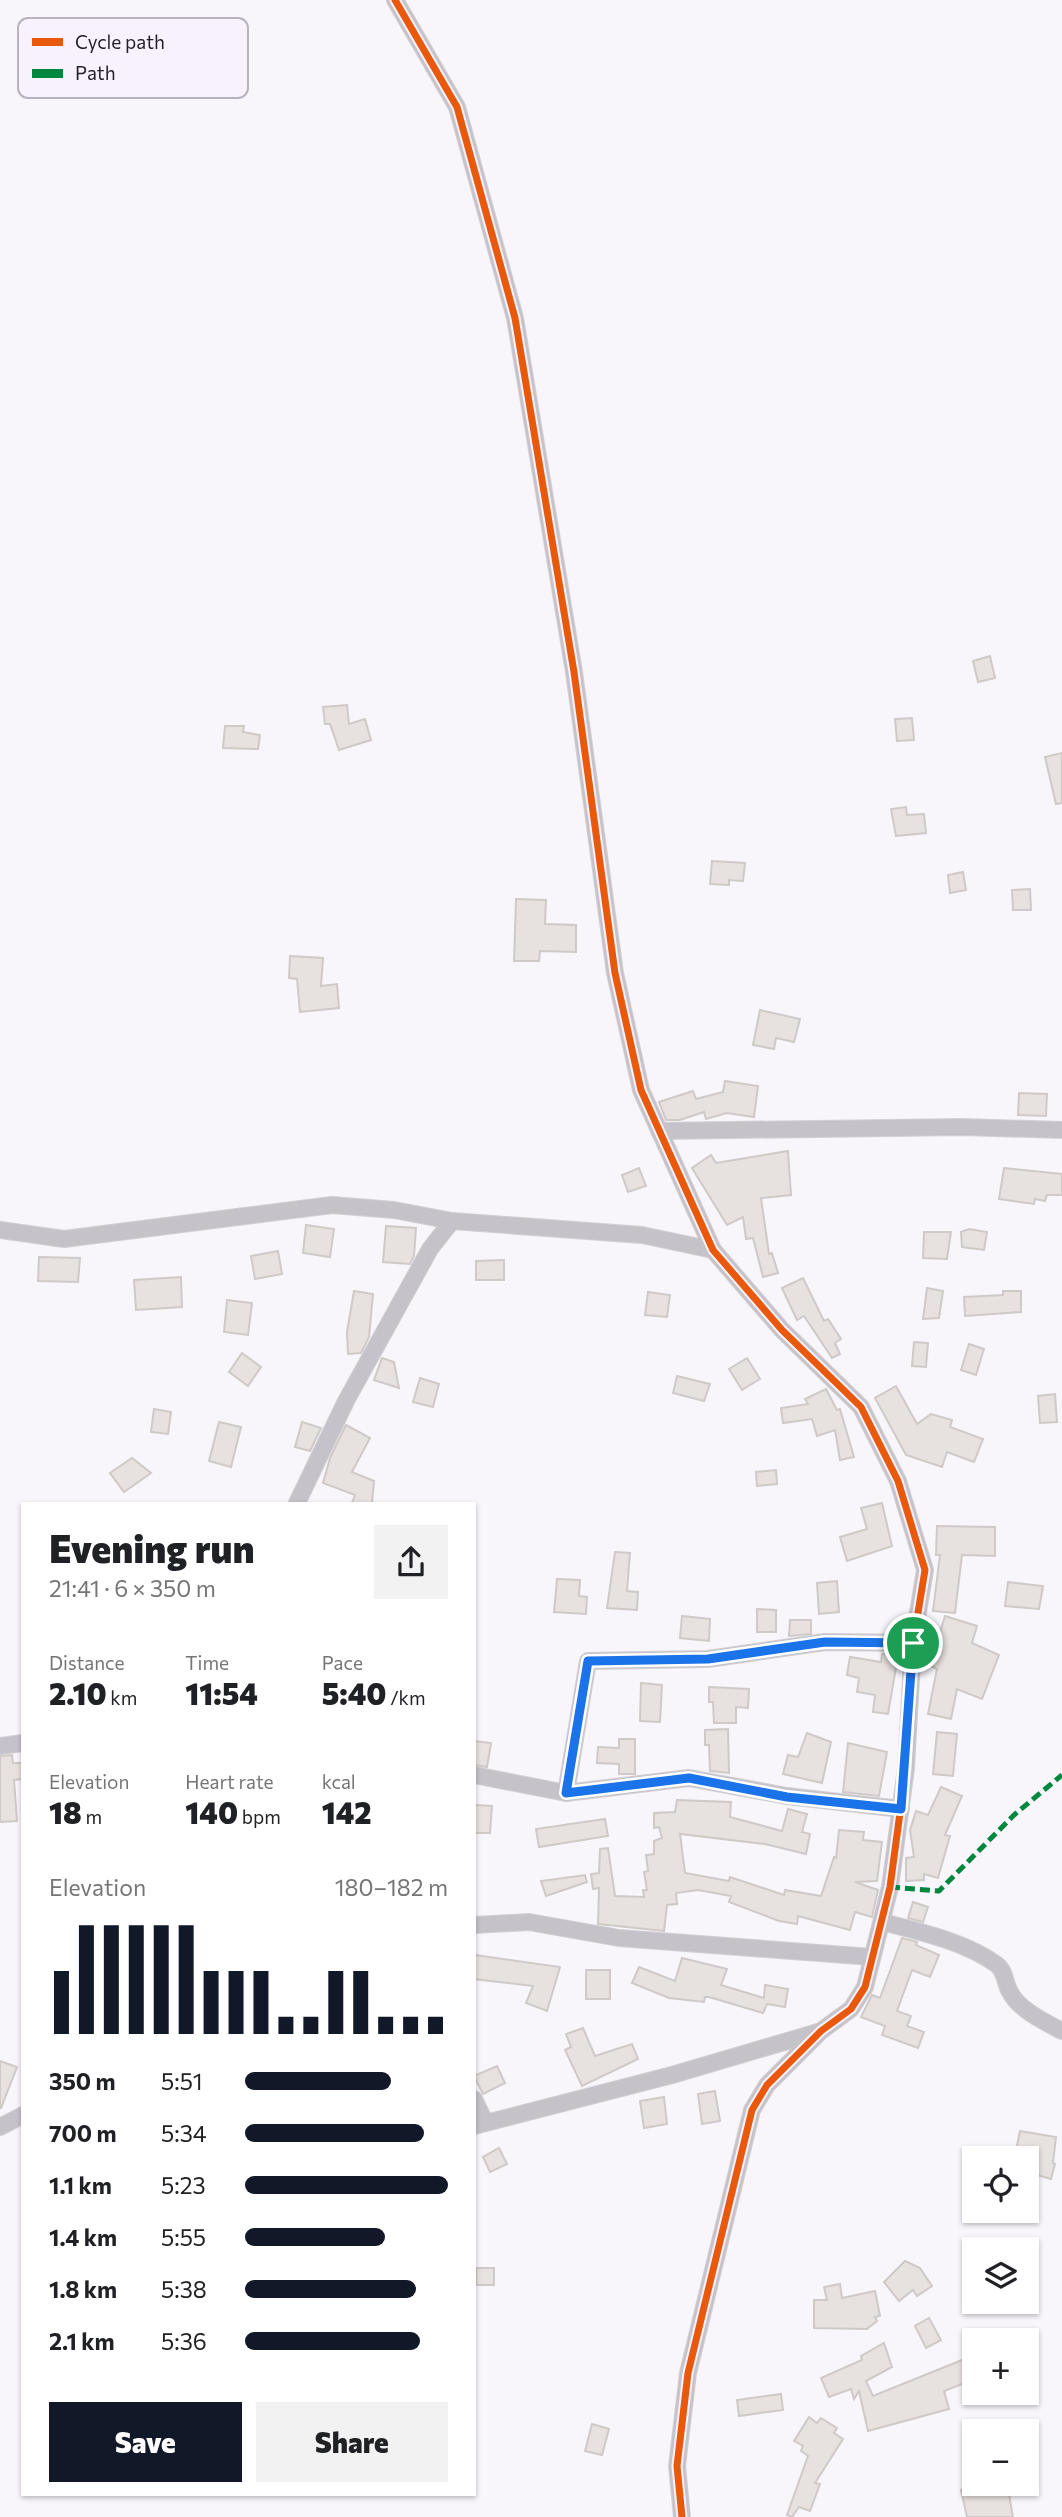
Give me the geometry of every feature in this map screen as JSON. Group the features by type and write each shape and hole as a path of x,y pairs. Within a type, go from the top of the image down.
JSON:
{"street":[{"path":"395,0 457,107 515,318 574,672 615,973 641,1090 713,1250 782,1330 861,1407 898,1481 925,1570 913,1643 901,1809 883,1922 865,1987 851,2009 821,2031 767,2085 752,2110 688,2373 677,2466 682,2517"},
{"path":"660,1131 962,1127 1062,1130"},
{"path":"0,1230 64,1238 332,1206 394,1210 452,1221 642,1235 713,1250"},
{"path":"297,1502 346,1401 430,1249 452,1221"},
{"path":"566,1793 588,1661 708,1659 825,1642 913,1643"},
{"path":"0,1746 21,1743"},
{"path":"476,1775 566,1793 689,1778 787,1797 901,1809"},
{"path":"476,1925 529,1922 619,1938 872,1957"},
{"path":"883,1922 950,1941 995,1963 1003,1971 1010,1993 1036,2017 1062,2031"},
{"path":"479,2124 672,2075 821,2031"},
{"path":"0,2127 21,2116"}],"building":[{"path":"990,656 995,678 978,682 973,661"},
{"path":"347,705 349,724 365,719 371,740 339,750 330,724 325,724 323,707"},
{"path":"912,718 914,740 897,741 895,719"},
{"path":"225,726 244,726 243,732 260,735 258,749 223,748"},
{"path":"1062,753 1062,803 1056,804 1045,757"},
{"path":"906,807 907,815 924,814 926,833 896,836 891,809"},
{"path":"712,861 745,863 743,881 729,880 729,885 710,884"},
{"path":"963,872 966,890 950,893 948,875"},
{"path":"1030,889 1031,910 1013,910 1012,890"},
{"path":"516,899 546,900 545,924 576,925 576,952 540,951 539,961 514,961"},
{"path":"290,956 323,958 321,986 337,984 339,1008 300,1012 297,979 289,978"},
{"path":"760,1010 800,1019 794,1042 776,1038 774,1049 753,1045"},
{"path":"725,1081 758,1086 754,1117 727,1113 706,1119 704,1112 680,1120 666,1120 659,1102 693,1091 696,1099 723,1092"},
{"path":"1019,1093 1047,1094 1046,1116 1018,1115"},
{"path":"788,1151 791,1195 761,1198 769,1254 772,1253 778,1273 763,1277 753,1238 746,1239 743,1217 727,1225 692,1168 711,1155 716,1163"},
{"path":"639,1168 646,1186 628,1192 622,1175"},
{"path":"1004,1168 1062,1174 1062,1195 1047,1195 1045,1201 1035,1199 1034,1204 999,1199"},
{"path":"306,1225 334,1229 330,1257 303,1253"},
{"path":"386,1226 416,1228 414,1256 410,1264 383,1262"},
{"path":"969,1229 987,1232 984,1250 962,1247 961,1232"},
{"path":"924,1232 951,1232 947,1259 923,1258"},
{"path":"278,1251 282,1274 255,1279 251,1256"},
{"path":"39,1257 80,1258 78,1282 38,1281"},
{"path":"504,1260 504,1280 476,1280 476,1261"},
{"path":"181,1277 182,1307 136,1310 134,1280"},
{"path":"803,1278 824,1321 828,1319 841,1339 835,1343 840,1354 832,1358 804,1316 797,1320 782,1288"},
{"path":"927,1288 943,1291 939,1318 923,1319"},
{"path":"354,1291 373,1294 369,1337 361,1353 348,1354 347,1332"},
{"path":"1003,1291 1021,1291 1021,1312 965,1316 964,1297 1003,1295"},
{"path":"648,1292 670,1295 667,1317 645,1315"},
{"path":"227,1300 252,1303 248,1335 224,1332"},
{"path":"914,1342 928,1343 926,1367 912,1366"},
{"path":"969,1344 984,1349 976,1375 961,1370"},
{"path":"242,1353 261,1367 248,1386 229,1372"},
{"path":"382,1358 394,1362 399,1388 374,1380"},
{"path":"747,1358 760,1379 742,1390 729,1369"},
{"path":"677,1376 710,1384 704,1401 673,1393"},
{"path":"420,1378 439,1384 433,1407 413,1402"},
{"path":"896,1386 917,1424 931,1414 952,1420 950,1427 983,1439 974,1462 947,1452 942,1467 906,1455 875,1398"},
{"path":"826,1389 837,1410 840,1409 854,1457 840,1460 835,1430 817,1436 812,1419 783,1423 781,1408 808,1404 805,1399"},
{"path":"1055,1394 1057,1422 1040,1423 1038,1396"},
{"path":"154,1409 171,1412 168,1434 151,1432"},
{"path":"219,1422 241,1427 231,1467 209,1461"},
{"path":"302,1422 321,1428 310,1451 295,1447"},
{"path":"346,1425 370,1438 352,1472 374,1481 372,1502 352,1502 355,1495 323,1483 330,1458"},
{"path":"132,1458 151,1473 124,1492 110,1473"},
{"path":"776,1470 777,1484 757,1486 756,1472"},
{"path":"882,1503 892,1546 847,1561 840,1537 867,1529 861,1508"},
{"path":"937,1526 995,1527 995,1556 962,1555 955,1613 933,1611 940,1555 936,1555"},
{"path":"615,1552 630,1553 627,1591 638,1592 637,1610 607,1608"},
{"path":"557,1579 580,1580 579,1596 587,1597 586,1614 554,1612"},
{"path":"837,1581 839,1612 819,1614 817,1583"},
{"path":"1008,1582 1043,1586 1039,1609 1005,1606"},
{"path":"757,1609 776,1610 776,1632 757,1632"},
{"path":"682,1616 710,1619 709,1641 680,1638"},
{"path":"945,1616 977,1626 972,1643 999,1655 982,1699 957,1689 951,1719 928,1714 937,1669 931,1666 942,1640 938,1639"},
{"path":"790,1620 811,1620 811,1634 789,1636"},
{"path":"882,1654 898,1656 888,1714 873,1712 875,1695 857,1692 859,1678 847,1675 850,1657 881,1662"},
{"path":"641,1683 662,1685 660,1722 640,1721"},
{"path":"709,1687 749,1689 748,1708 736,1707 736,1723 714,1723"},
{"path":"728,1729 729,1773 710,1771 709,1745 705,1745 705,1730"},
{"path":"937,1732 957,1734 953,1776 933,1774"},
{"path":"807,1733 831,1742 822,1783 783,1774 788,1755 798,1757"},
{"path":"619,1739 635,1739 635,1774 619,1774 619,1764 597,1763 598,1747 619,1748"},
{"path":"476,1741 491,1743 487,1767 476,1765"},
{"path":"848,1743 887,1752 879,1796 843,1792"},
{"path":"12,1755 13,1763 21,1763 21,1779 14,1780 17,1821 0,1822 0,1756"},
{"path":"941,1787 962,1796 945,1835 950,1836 938,1878 924,1874 924,1880 906,1881 906,1858 914,1857 910,1830 916,1811 928,1815"},
{"path":"677,1800 731,1802 730,1817 782,1831 788,1809 807,1814 802,1832 810,1834 806,1854 765,1844 680,1834 685,1873 729,1881 730,1877 784,1895 785,1890 821,1896 834,1857 836,1858 839,1830 864,1832 863,1840 882,1842 877,1881 855,1882 878,1890 872,1917 855,1912 850,1930 798,1916 797,1924 779,1921 729,1902 731,1896 698,1890 676,1893 677,1904 667,1905 664,1931 598,1924 599,1888 593,1889 591,1874 599,1873 600,1849 608,1848 615,1896 644,1897 643,1890 647,1890 644,1872 648,1871 646,1855 654,1854 654,1841 662,1838 659,1827 654,1828 654,1813 675,1812"},
{"path":"476,1805 492,1806 490,1833 476,1833"},
{"path":"605,1819 608,1836 539,1847 536,1829"},
{"path":"585,1875 587,1882 546,1896 541,1881"},
{"path":"913,1902 928,1907 923,1922 908,1918"},
{"path":"902,1938 917,1942 916,1945 939,1955 930,1977 912,1970 897,2011 911,2016 907,2026 924,2032 918,2048 882,2035 885,2026 861,2017 872,1995 880,1998"},
{"path":"476,1955 560,1967 547,2011 526,2003 533,1986 476,1979"},
{"path":"682,1958 727,1969 721,1985 764,1998 765,1985 788,1989 785,2007 767,2004 763,2013 709,1997 705,1997 704,2002 669,1998 632,1983 639,1967 675,1981"},
{"path":"586,1970 610,1970 610,1999 586,1999"},
{"path":"583,2028 595,2056 632,2044 638,2059 582,2086 565,2050 571,2047 566,2034"},
{"path":"0,2061 17,2067 1,2108 0,2108"},
{"path":"497,2066 505,2083 483,2094 476,2075"},
{"path":"715,2091 720,2121 702,2124 698,2094"},
{"path":"664,2097 667,2124 644,2128 640,2101"},
{"path":"1020,2131 1056,2137 1055,2164 1051,2179 1039,2176 1039,2146 1017,2146"},
{"path":"499,2148 507,2164 490,2172 483,2157"},
{"path":"905,2261 920,2268 932,2286 917,2296 913,2290 899,2301 884,2282"},
{"path":"476,2268 494,2268 494,2285 476,2285"},
{"path":"840,2284 842,2298 875,2291 880,2316 875,2317 877,2321 867,2329 814,2328 814,2300 827,2300 824,2287"},
{"path":"929,2318 941,2340 926,2348 915,2326"},
{"path":"884,2343 892,2367 866,2381 873,2396 962,2360 962,2384 944,2391 949,2409 868,2431 859,2391 854,2399 851,2389 829,2397 821,2378 862,2360 861,2356"},
{"path":"781,2394 783,2410 739,2416 737,2400"},
{"path":"809,2417 817,2423 821,2418 837,2428 834,2433 843,2439 815,2483 820,2484 810,2511 799,2507 792,2517 787,2515 808,2456 801,2451 803,2446 794,2441"},
{"path":"592,2424 609,2429 602,2455 585,2451"},
{"path":"962,2496 1009,2496 1013,2517 967,2517"}],"marked path":[{"path":"890,1887 939,1891 1014,1815 1062,1775"}],"cycle path":[{"path":"395,0 457,107 515,318 574,672 615,973 641,1090 713,1250 782,1330 861,1407 898,1481 925,1570 913,1643 906,1768 890,1887 865,1987 851,2009 821,2031 767,2085 752,2110 688,2373 677,2466 682,2517"}],"route":[{"path":"825,1642 913,1643 901,1809 787,1797 689,1778 566,1793 588,1661 708,1659 825,1642"}]}
